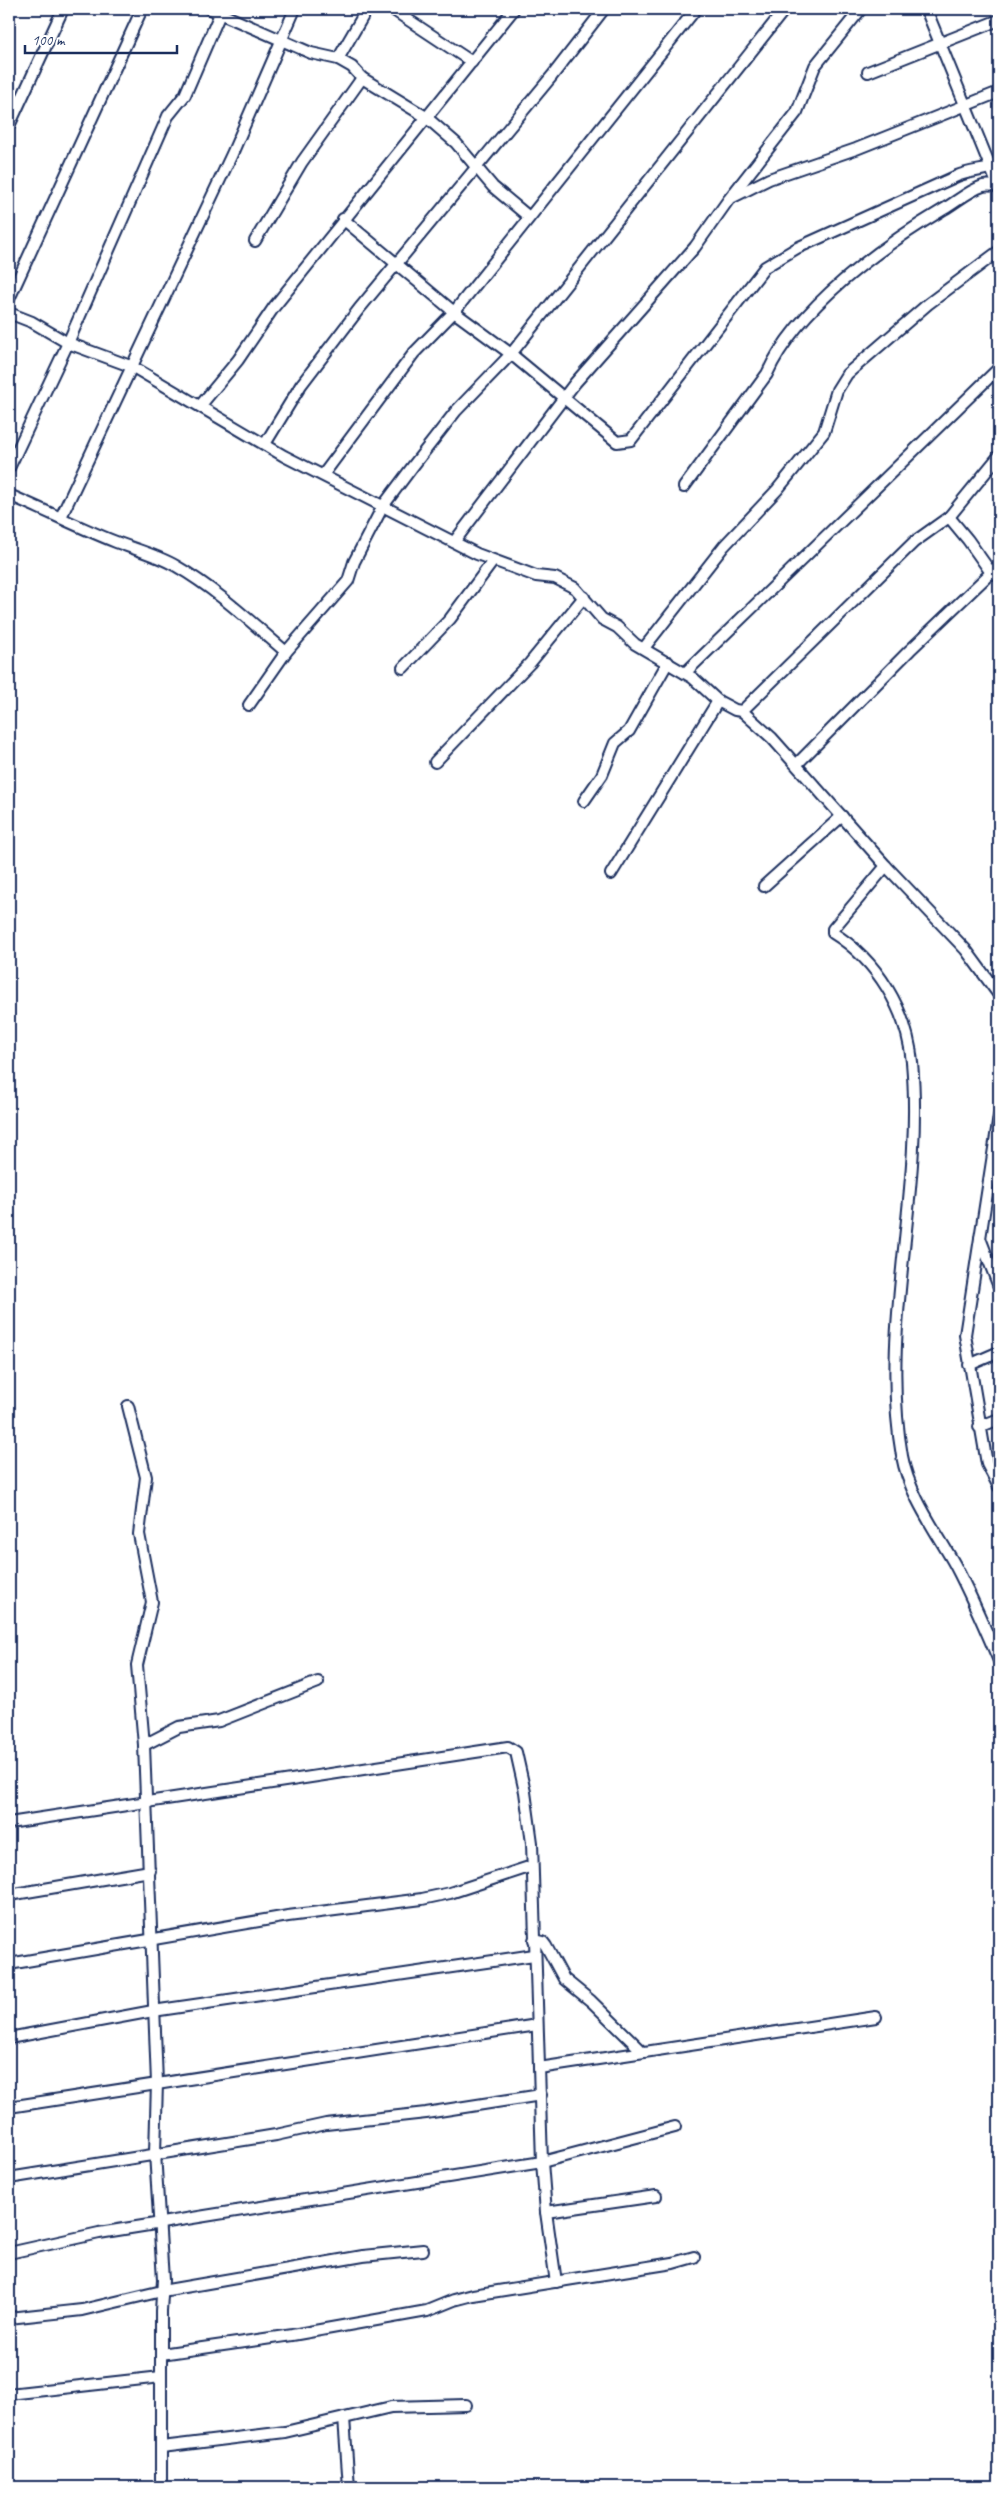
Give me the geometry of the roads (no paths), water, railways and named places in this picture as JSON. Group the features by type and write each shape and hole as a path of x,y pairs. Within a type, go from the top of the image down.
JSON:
{"street":[{"path":"9,126 63,9"},
{"path":"9,299 142,9"},
{"path":"210,9 221,11 311,53 338,59 352,67 362,78 426,117 478,166 493,187 529,217"},
{"path":"61,517 134,367 232,154 295,9"},
{"path":"338,59 368,9"},
{"path":"392,9 472,62"},
{"path":"200,406 238,360 274,306 514,9"},
{"path":"265,444 301,385 359,309 398,264 604,9"},
{"path":"323,475 414,353 454,312 696,9"},
{"path":"249,705 286,652 348,581 354,562 383,506 456,411 511,354 786,9"},
{"path":"454,542 564,398 695,247 729,199 797,112 815,66 861,9"},
{"path":"684,487 767,374 777,353 790,336 846,278 927,219 984,186 999,187 995,167 965,108 926,9"},
{"path":"9,468 68,343 168,116 184,95 221,11"},
{"path":"868,72 939,46 999,20"},
{"path":"255,241 302,162 362,78"},
{"path":"729,199 769,179 965,108 999,92"},
{"path":"343,219 454,312 511,354 617,442 631,440 765,267 797,248 957,176 973,170 995,167"},
{"path":"644,648 724,546 777,490 820,437 828,422 837,390 847,374 928,304 999,251"},
{"path":"9,313 32,322 68,343 134,367 265,444 493,561 536,576 555,578 567,582 584,597 602,619 618,627 628,639 685,673 718,701 735,710 742,711 772,738 886,866 966,950 999,995"},
{"path":"685,673 999,368"},
{"path":"742,711 914,542 948,517 999,456"},
{"path":"9,495 115,542 147,554 158,556 177,566 199,581 286,652"},
{"path":"948,517 968,540 992,574"},
{"path":"403,668 450,619 493,561"},
{"path":"797,764 910,650 992,574 999,565"},
{"path":"434,762 530,663 584,597"},
{"path":"584,801 602,774 615,743 629,731 668,662"},
{"path":"610,874 718,701"},
{"path":"764,886 842,816"},
{"path":"886,866 833,932 856,948 878,972 902,1021 912,1061 912,1145 894,1380 902,1456 912,1486 973,1599 999,1661"},
{"path":"999,1116 996,1158 980,1237 966,1324 966,1349 979,1426 987,1464 999,1487"},
{"path":"980,1237 999,1287"},
{"path":"969,1365 999,1352"},
{"path":"128,1406 146,1476 139,1534 152,1602 137,1665 147,1802 150,1940 158,2083 155,2153 162,2291 161,2487"},
{"path":"979,1426 999,1418"},
{"path":"144,1745 179,1727 219,1721 318,1682"},
{"path":"9,1823 508,1747 516,1752 525,1792 532,1866 542,2162 546,2212 556,2282"},
{"path":"9,1964 288,1916 422,1900 450,1893 532,1866"},
{"path":"9,1894 150,1871"},
{"path":"534,1940 543,1942 564,1979 643,2052"},
{"path":"9,2038 153,2012 534,1955"},
{"path":"540,2068 876,2016"},
{"path":"9,2107 537,2026"},
{"path":"9,2178 276,2135 326,2124 426,2113 541,2095"},
{"path":"9,2253 99,2233 542,2162 675,2127"},
{"path":"546,2212 656,2196"},
{"path":"9,2318 82,2310 162,2291 363,2256 423,2250"},
{"path":"161,2354 292,2335 427,2311 454,2300 673,2263 694,2257"},
{"path":"9,2394 161,2377"},
{"path":"162,2447 284,2432 391,2407 466,2405"},
{"path":"344,2418 349,2487"}]}
